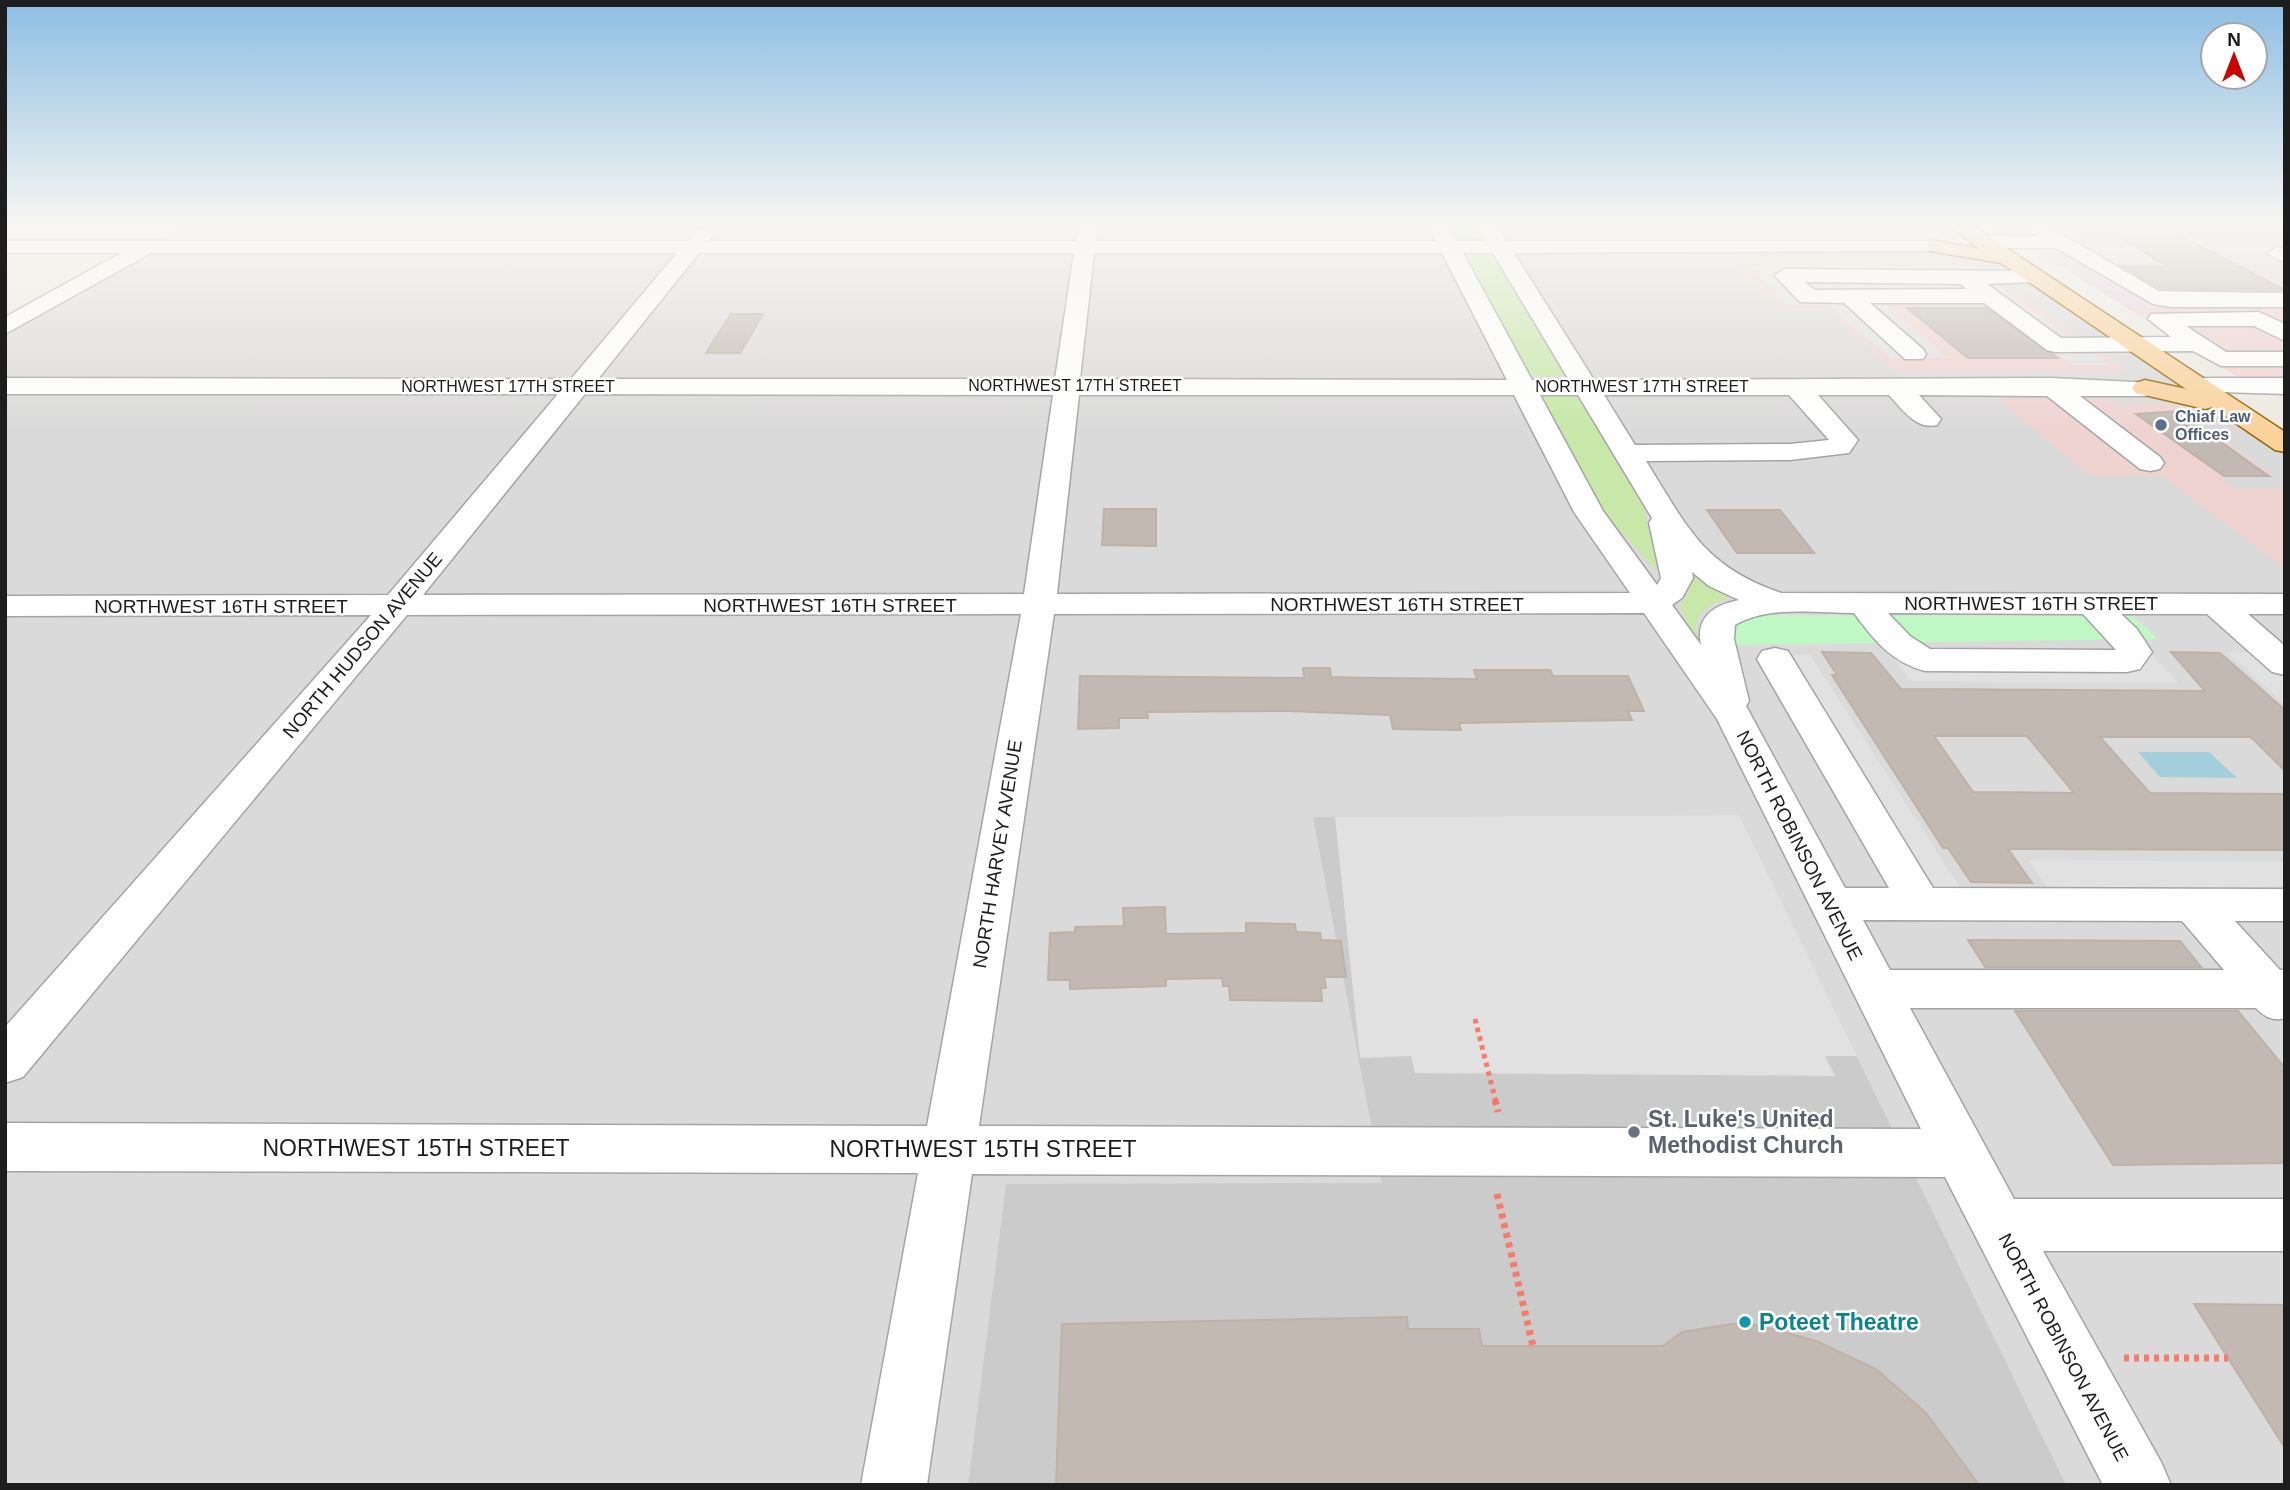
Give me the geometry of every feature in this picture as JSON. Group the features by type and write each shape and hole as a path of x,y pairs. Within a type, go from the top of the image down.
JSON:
{"main road":[{"path":"2057,292 2285,444"},
{"path":"2145,388 2165,390 2231,408"}],"street":[{"path":"5,327 68,292"},
{"name":"NORTH HUDSON AVENUE","path":"5,1062 397,606 656,292"},
{"name":"NORTH HARVEY AVENUE","path":"894,1485 1039,604 1080,292"},
{"name":"NORTH ROBINSON AVENUE","path":"1472,292 1588,512 1735,718 1960,1153 2138,1485"},
{"path":"1527,292 1661,509 1706,567 1718,577 1778,603"},
{"path":"1802,292 1808,297 1990,296"},
{"path":"1984,292 2055,345 2285,343"},
{"path":"2144,292 2153,297 2171,300 2285,300"},
{"path":"1850,297 1914,354"},
{"path":"2285,334 2259,319 2159,319 2221,359 2285,359"},
{"name":"NORTHWEST 17TH STREET","path":"5,386 2145,388"},
{"path":"1625,453 1790,452 1839,447 1844,440 1796,386"},
{"path":"1894,386 1928,419"},
{"path":"2051,386 2150,463"},
{"path":"2197,386 2285,386"},
{"path":"1654,603 1670,592 1677,578 1661,509"},
{"path":"1718,577 1814,578 1888,635 1908,654 1925,660 2127,661 2134,652 2125,636 2091,603"},
{"name":"NORTHWEST 16TH STREET","path":"5,606 1654,603"},
{"path":"1735,718 1717,639 1718,621 1734,611 1778,603"},
{"name":"NORTHWEST 16TH STREET","path":"1778,603 2285,604"},
{"path":"2217,604 2285,664"},
{"path":"1775,659 1907,905"},
{"path":"1830,904 2285,905"},
{"path":"2194,905 2279,995"},
{"path":"1874,989 2279,995"},
{"name":"NORTHWEST 15TH STREET","path":"5,1147 1960,1153"},
{"path":"1999,1225 2285,1225"}],"path":[{"path":"2071,1358 2228,1358"}],"shaded area":[{"path":"68,292 2051,292 2285,454 2285,1485 5,1485 5,327"},
{"path":"1765,292 2015,292 2128,372 1895,372 1831,310 1783,310"},
{"path":"1775,292 2006,292 2110,365 2073,365 1983,300 1882,301 1948,358 1890,358 1828,305 1789,305"},
{"path":"2101,292 2285,292 2285,307 2127,308"},
{"path":"2285,307 2285,380 2242,380 2127,308"},
{"path":"1997,399 2109,399 2127,405 2170,404 2276,477 2220,477 2235,489 2285,489 2285,569 2162,476 2090,476"},
{"path":"2227,652 2262,653 2285,673 2285,705"},
{"path":"1890,653 2151,655 2179,683 1911,681"},
{"path":"1759,655 1810,655 1963,892 1895,888"},
{"name":"St. Luke's United Methodist Church","path":"1739,815 2066,1485 968,1485 1006,1184 1382,1183 1313,817"},
{"path":"1739,815 1857,1056 1825,1056 1835,1076 1415,1073 1411,1056 1360,1058 1335,817"},
{"path":"2028,860 2285,862 2285,895 2051,892"}],"green space":[{"path":"1483,292 1517,292 1564,370 1561,376 1544,378 1528,373"},
{"path":"1563,393 1581,399 1642,503 1660,566 1657,568 1651,566 1597,503 1541,397"},
{"path":"1690,571 1729,597 1700,614 1696,628 1703,646 1698,646 1680,606 1689,591"},
{"path":"1762,615 2133,616 2158,639 1734,645 1734,623"}],"water":[{"path":"2138,752 2209,752 2237,778 2160,777"}],"building":[{"path":"1907,308 1986,308 2058,358 1968,358"},
{"path":"731,314 763,314 740,353 706,353"},
{"path":"2179,411 2269,476 2224,476 2136,414"},
{"path":"1104,509 1156,509 1156,546 1102,545"},
{"path":"1707,510 1780,510 1814,553 1737,553"},
{"path":"1822,652 1871,653 1901,689 2205,691 2171,652 2220,653 2285,710 2285,771 2251,737 2100,737 2150,793 2285,794 2285,850 2008,849 2032,883 1971,882 1948,848 1943,848 1832,675 1837,675","holes":["1934,736 2027,736 2074,793 1973,792"]},
{"path":"1303,668 1330,668 1331,677 1477,679 1474,670 1550,670 1553,676 1628,676 1644,711 1628,711 1632,720 1459,723 1461,730 1393,729 1390,715 1287,711 1147,712 1148,718 1119,718 1119,728 1078,729 1080,676 1304,678"},
{"path":"1165,907 1166,934 1246,933 1246,923 1295,924 1296,932 1320,933 1321,940 1341,941 1346,977 1324,977 1326,988 1321,988 1322,1001 1230,1000 1229,986 1223,986 1222,978 1166,979 1166,986 1070,989 1070,980 1048,980 1050,933 1075,932 1075,927 1124,926 1123,908"},
{"path":"1968,940 2180,941 2201,967 1985,967"},
{"path":"2015,1011 2238,1011 2285,1068 2285,1163 2113,1165"},
{"path":"2194,1304 2285,1305 2285,1448 2228,1358"},
{"path":"1407,1317 1408,1329 1479,1329 1482,1346 1663,1346 1682,1332 1745,1322 1816,1341 1876,1369 1926,1413 1979,1485 1056,1485 1062,1324"}],"place":[{"name":"Chiaf Law Offices","path":"2161,425"},
{"name":"St. Luke's United Methodist Church","path":"1634,1132"},
{"name":"Poteet Theatre","path":"1745,1322"}]}
